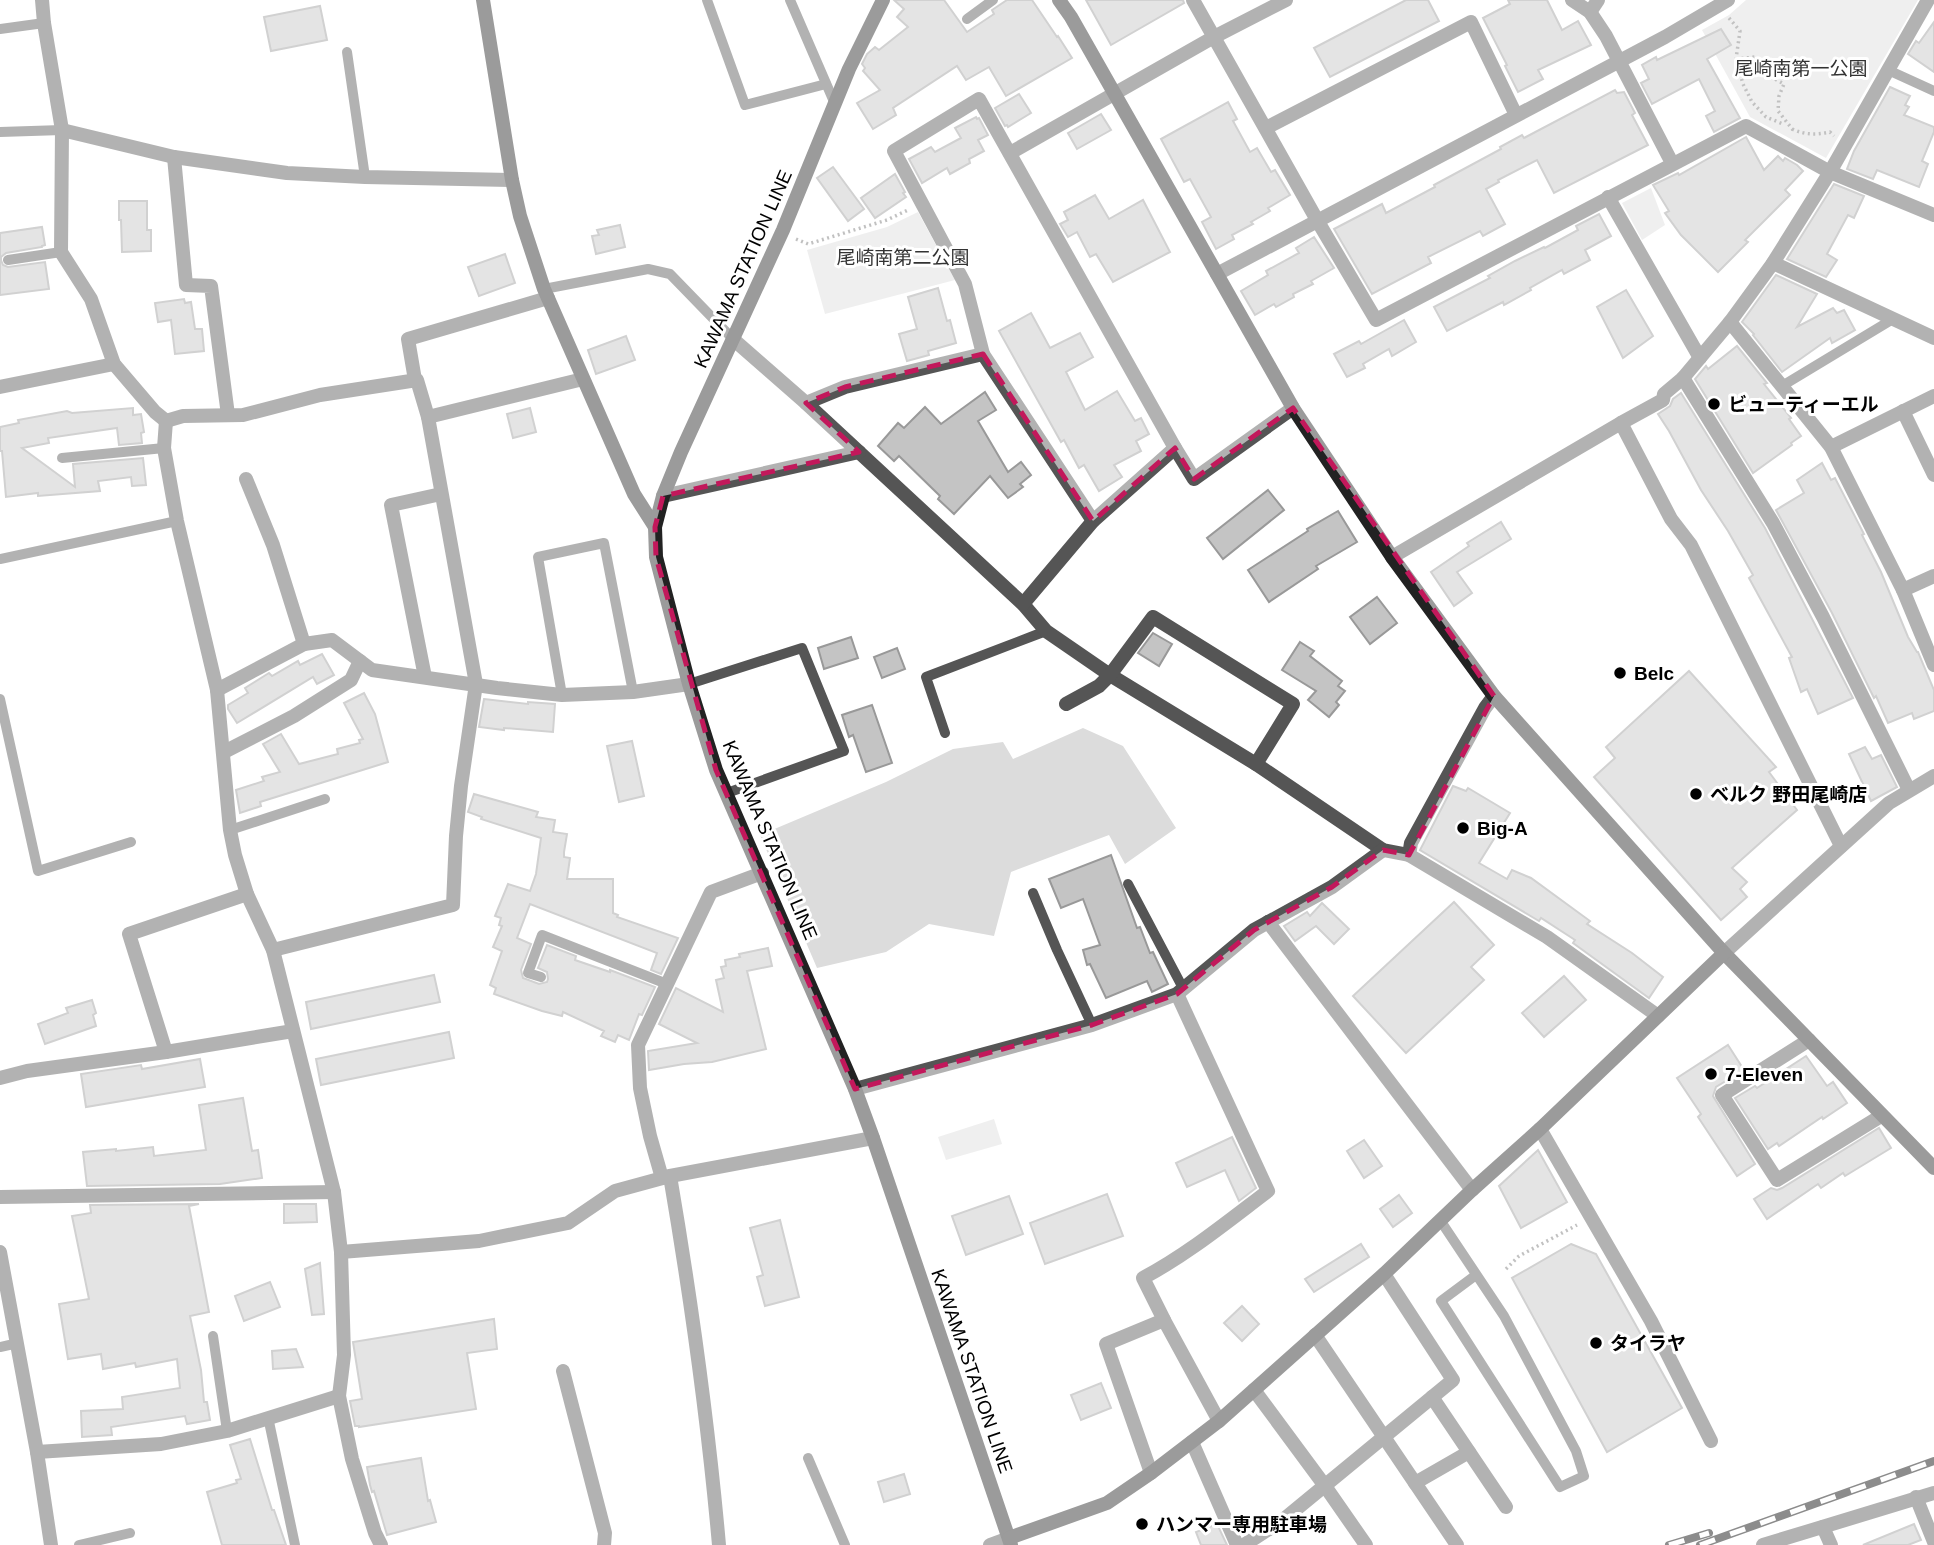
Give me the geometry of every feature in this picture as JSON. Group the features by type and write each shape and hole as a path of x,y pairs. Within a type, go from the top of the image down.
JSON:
{"street":[{"path":"42,0 62,130 61,252 91,299 114,364 166,421"},
{"path":"483,0 512,180 531,253 634,494 655,527"},
{"name":"KAWAMA STATION LINE","path":"883,0 849,69 783,230 663,496 655,527 656,557 689,684 716,770 855,1089 1010,1541"},
{"path":"1059,0 1072,16 1293,408 1392,557 1494,696 1724,953 1934,1168"},
{"path":"1193,0 1376,320 1746,125 1830,172 1934,215"},
{"path":"1010,153 1214,37 1286,0"},
{"path":"1572,0 1594,6 1606,36 1672,163"},
{"path":"1392,557 1663,400 1664,394 1683,378 1730,322 1773,263 1830,172 1928,0"},
{"path":"1217,274 1723,3"},
{"path":"1266,128 1471,22 1516,115"},
{"path":"1093,521 982,354 965,284 894,151 979,99 1194,478 1293,408"},
{"path":"62,130 174,157 287,173 512,180"},
{"path":"174,157 186,285 211,286 228,415"},
{"path":"1608,197 1700,358"},
{"path":"1773,263 1934,338"},
{"path":"273,950 453,905 461,786 476,684 428,417 415,380 408,339 546,293"},
{"path":"1730,322 1831,447 1903,590 1934,665"},
{"path":"734,340 1023,604 1046,631 1110,675 1256,764 1383,849 1409,855 1547,937 1658,1017"},
{"path":"806,404 845,387 982,354"},
{"path":"0,387 114,364"},
{"path":"1683,378 1773,523 1909,790"},
{"path":"428,417 583,379"},
{"path":"166,421 183,416 243,415 320,396 415,380"},
{"path":"1831,447 1934,396"},
{"path":"1903,411 1934,475"},
{"path":"166,421 164,448 177,521 217,690 230,830 235,855 247,894 273,950 334,1192 341,1252 344,1355 339,1396 352,1459 381,1545"},
{"path":"1620,423 1671,519 1691,545 1841,846"},
{"path":"1023,604 1093,521 1175,448"},
{"path":"663,496 859,452"},
{"path":"246,479 273,545 304,643"},
{"path":"425,677 391,505 442,494"},
{"path":"1903,590 1934,576"},
{"path":"1066,704 1099,686 1153,617 1293,704 1256,764"},
{"path":"217,690 304,643 332,640 372,670 562,695 634,692 689,684"},
{"path":"224,752 294,716 351,680 360,661"},
{"path":"1409,855 1411,842 1494,696"},
{"path":"990,1545 1010,1541 1107,1503 1219,1421 1384,1274 1841,846 1889,803 1934,776"},
{"path":"855,1089 1093,1025 1181,992 1254,930 1332,887 1383,849"},
{"path":"719,1545 699,1366 666,1177 650,1136 640,1088 638,1045 712,892 762,873"},
{"path":"166,1052 129,934 247,894"},
{"path":"1268,922 1472,1190"},
{"path":"1181,992 1268,1191 1201,1242 1143,1278 1219,1421"},
{"path":"0,1077 293,1031"},
{"path":"1809,1040 1722,1095 1777,1180 1881,1116"},
{"path":"1540,1129 1651,1321 1711,1441"},
{"path":"341,1252 479,1241 568,1223 615,1191 666,1177 873,1138"},
{"path":"0,1197 334,1192"},
{"path":"1,1260 18,1343 51,1545"},
{"path":"1244,1545 1283,1520 1453,1380 1384,1274"},
{"path":"1151,1473 1106,1344 1164,1320"},
{"path":"1315,1335 1457,1545"},
{"path":"563,1371 605,1534 604,1545"},
{"path":"1254,1390 1366,1545"},
{"path":"37,1452 161,1444 228,1431 339,1396"},
{"path":"1432,1397 1506,1507"},
{"path":"1192,1442 1237,1545"},
{"path":"1415,1483 1469,1452"},
{"path":"1763,1545 1934,1493"},
{"path":"1916,1497 1934,1542"},
{"path":"1823,1527 1831,1545"}],"lane":[{"path":"707,0 746,105 826,84"},
{"path":"790,0 835,104"},
{"path":"967,19 993,0"},
{"path":"0,29 44,23"},
{"path":"346,52 365,177"},
{"path":"1888,70 1934,91"},
{"path":"0,132 62,130"},
{"path":"8,260 61,252"},
{"path":"546,293 648,269 670,274 734,340"},
{"path":"1782,386 1894,319"},
{"path":"62,458 164,448"},
{"path":"0,559 177,521"},
{"path":"562,695 538,557 604,543 634,692"},
{"path":"945,733 926,677 1046,631"},
{"path":"689,684 802,648 844,751 727,793"},
{"path":"0,699 38,871 131,842"},
{"path":"230,830 326,799"},
{"path":"1128,884 1181,992"},
{"path":"1033,893 1093,1025"},
{"path":"541,977 528,973 542,935 667,985"},
{"path":"1440,1220 1504,1316 1576,1451 1584,1476 1560,1488 1441,1301 1476,1275"},
{"path":"213,1336 228,1431"},
{"path":"0,1346 18,1343"},
{"path":"268,1417 295,1545"},
{"path":"808,1458 845,1545"},
{"path":"79,1545 130,1533"}],"path":[{"path":"1723,3 1740,31 1736,59 1742,84 1752,102 1766,117 1803,134 1819,135 1830,132"},
{"path":"1736,59 1755,57 1771,77 1783,84 1778,111 1793,130"},
{"path":"1769,138 1783,124"},
{"path":"783,230 808,244 887,220 922,204"},
{"path":"1506,1269 1519,1256 1591,1217"}],"highlighted area":[{"path":"983,354 1093,521 1175,448 1194,479 1293,408 1494,696 1409,855 1383,850 1332,887 1254,930 1177,994 1092,1025 855,1089 716,770 656,557 655,527 663,496 859,452 806,403 845,387"}],"green space":[{"name":"尾崎南第一公園","path":"1746,0 1918,0 1826,158 1750,117 1702,30 1729,15"},
{"path":"1651,188 1665,225 1642,240 1622,203"},
{"name":"尾崎南第二公園","path":"918,212 955,280 825,314 807,250 887,227"},
{"path":"1083,728 1123,746 1176,828 1125,864 1109,835 1011,872 994,936 929,924 886,952 817,968 760,835 886,782 953,749 1003,742 1013,759"},
{"path":"994,1119 1002,1144 946,1160 938,1137"}],"building":[{"path":"894,0 944,0 967,32 994,14 992,10 1007,0 1032,0 1072,58 1006,96 989,67 966,80 957,66 893,108 896,115 873,129 857,103 880,90 863,71 865,68 862,64 867,54 875,47 879,50 908,27 897,17 904,9"},
{"path":"1086,0 1183,0 1184,3 1111,45"},
{"path":"1406,0 1428,0 1439,21 1330,77 1314,48"},
{"path":"1508,0 1547,0 1562,30 1578,21 1591,45 1538,70 1543,79 1518,92 1483,18 1510,4"},
{"path":"320,6 327,40 271,51 264,17"},
{"path":"1934,22 1934,72 1908,54"},
{"path":"1721,29 1731,45 1707,59 1740,118 1714,132 1706,116 1715,111 1699,79 1652,104 1641,83 1649,79 1642,65"},
{"path":"1890,87 1910,96 1905,105 1909,107 1904,115 1934,127 1922,161 1928,164 1919,187 1877,170 1873,179 1847,169 1854,151"},
{"path":"1615,90 1617,93 1624,92 1635,113 1632,115 1648,145 1554,193 1537,160 1498,180 1499,182 1486,189 1505,224 1483,236 1480,231 1428,257 1431,263 1372,294 1334,229 1382,204 1386,213 1522,135 1524,138"},
{"path":"1019,94 1031,113 1008,127 1005,126 995,108"},
{"path":"1228,102 1237,119 1233,121 1250,152 1257,148 1271,172 1275,170 1290,195 1268,208 1270,211 1251,222 1253,224 1232,235 1234,239 1216,249 1202,222 1211,217 1190,179 1184,182 1161,139"},
{"path":"1101,114 1111,130 1077,149 1068,133"},
{"path":"976,117 988,135 978,140 984,151 950,174 947,168 922,183 909,159 931,147 935,152 961,138 955,128"},
{"path":"1746,137 1764,170 1778,156 1803,171 1785,190 1790,195 1745,240 1748,242 1718,272 1681,235 1665,213 1669,211 1653,185 1678,173 1679,175"},
{"path":"833,167 864,209 848,221 817,178"},
{"path":"895,174 906,197 875,218 861,198"},
{"path":"1834,184 1864,196 1854,218 1848,215 1827,254 1837,260 1826,277 1787,259"},
{"path":"1095,195 1109,219 1143,200 1170,252 1113,282 1096,254 1090,257 1077,232 1068,237 1060,224 1068,220 1064,212"},
{"path":"119,201 147,201 147,230 151,230 151,251 122,252"},
{"path":"1599,214 1611,236 1585,250 1590,260 1564,274 1562,270 1504,305 1503,302 1447,331 1434,307 1490,278 1488,276 1515,261 1578,230 1576,226"},
{"path":"620,225 625,247 596,254 592,236 599,235 597,230"},
{"path":"42,227 45,245 6,253 1,260 3,265 8,267 45,262 49,289 0,295 0,233"},
{"path":"1314,237 1334,268 1311,281 1313,284 1293,294 1294,297 1255,315 1241,291 1268,275 1266,271 1299,253 1296,248"},
{"path":"505,254 515,283 479,296 468,267"},
{"path":"1776,275 1817,294 1797,327 1833,308 1837,313 1844,310 1855,330 1832,343 1830,338 1782,372 1742,322"},
{"path":"938,288 956,343 928,351 929,355 907,361 899,334 917,329 908,297"},
{"path":"1626,290 1653,336 1623,358 1597,307"},
{"path":"184,299 185,303 191,302 195,329 202,329 204,351 175,354 171,320 158,322 155,303"},
{"path":"1031,313 1050,348 1080,333 1093,357 1066,372 1085,410 1117,391 1135,421 1141,418 1149,434 1136,441 1141,451 1114,465 1122,477 1099,491 1084,465 1079,468 1064,440 1061,442 999,331"},
{"path":"1404,320 1416,342 1392,356 1389,349 1363,364 1365,368 1347,377 1334,354 1359,341 1361,344"},
{"path":"626,336 635,360 596,374 588,350"},
{"path":"1737,346 1767,383 1764,384 1791,418 1789,419 1801,436 1753,473 1695,379 1706,366 1708,369"},
{"path":"985,392 996,410 978,421 1008,472 1021,462 1031,475 1020,484 1023,487 1008,498 990,476 954,514 938,499 940,496 899,456 894,461 878,446 898,423 904,428 925,407 941,424"},
{"path":"1681,393 1765,528 1853,698 1818,714 1807,689 1801,692 1789,658 1792,657 1749,578 1753,575 1658,414 1670,406 1673,399"},
{"path":"133,408 133,415 141,414 144,432 141,433 142,443 119,445 117,428 48,438 49,443 22,448 75,487 73,464 143,458 146,485 132,486 131,477 98,481 100,491 6,497 0,427 19,423 18,420 67,411 72,413"},
{"path":"530,408 536,432 513,438 507,414"},
{"path":"1822,463 1831,480 1835,478 1864,534 1862,535 1881,572 1908,637 1918,652 1934,690 1934,711 1914,719 1912,713 1888,723 1776,510 1804,493 1797,480"},
{"path":"1268,490 1284,510 1223,559 1207,538"},
{"path":"1338,511 1357,542 1316,566 1318,569 1269,602 1248,570"},
{"path":"1501,522 1511,539 1457,572 1472,593 1454,606 1431,572 1469,546 1467,543"},
{"path":"1377,597 1397,623 1370,644 1350,617"},
{"path":"1153,633 1172,644 1159,666 1138,653"},
{"path":"851,637 858,658 824,669 818,648"},
{"path":"1300,642 1314,651 1310,656 1342,681 1338,686 1345,691 1336,702 1339,705 1329,717 1308,700 1316,691 1282,670"},
{"path":"897,648 905,669 882,678 874,657"},
{"path":"322,654 334,675 317,684 313,677 237,723 228,705 248,693 245,688 269,673 272,676 298,661 300,665"},
{"name":"ベルク 野田尾崎店","path":"1689,671 1776,767 1769,772 1797,810 1732,868 1747,882 1740,889 1747,897 1721,920 1594,777 1615,758 1606,747"},
{"path":"364,693 375,714 388,762 260,802 261,806 240,813 236,790 264,781 262,777 280,772 263,744 281,734 299,764 338,754 337,749 360,743 359,740 363,739 344,703"},
{"path":"484,699 555,704 553,732 479,727"},
{"path":"872,705 892,763 866,772 853,735 849,737 842,715"},
{"path":"632,741 644,796 619,802 607,746"},
{"path":"1865,747 1872,759 1881,755 1897,787 1871,801 1849,754"},
{"path":"1453,786 1466,791 1468,788 1510,813 1479,863 1507,879 1512,870 1531,878 1590,921 1587,924 1663,977 1649,998 1573,943 1575,940 1541,918 1539,921 1420,850"},
{"path":"474,794 538,812 536,817 555,820 553,832 567,834 564,857 570,858 567,879 613,879 613,913 618,915 617,917 678,938 661,974 651,970 657,953 530,904 517,938 531,944 521,970 523,978 539,984 547,982 547,972 538,968 547,945 576,956 575,960 655,987 642,1015 639,1014 629,1040 618,1035 615,1042 601,1036 604,1031 563,1012 562,1016 542,1011 494,994 496,988 490,985 502,951 493,947 502,926 499,925 501,918 495,916 508,884 530,891 536,874 541,838 481,819 482,817 468,812"},
{"path":"1111,855 1137,928 1140,927 1150,953 1153,952 1168,984 1152,992 1147,981 1106,998 1090,964 1087,965 1083,950 1100,945 1083,899 1061,908 1049,879"},
{"path":"1454,902 1494,945 1471,967 1484,980 1406,1053 1353,996"},
{"path":"1322,903 1349,929 1334,944 1316,926 1295,941 1284,926 1307,912 1310,916"},
{"path":"768,948 772,966 747,971 766,1049 712,1062 649,1070 648,1051 697,1043 659,1024 676,988 723,1012 716,980 724,978 721,967 726,966 725,960"},
{"path":"434,975 440,1002 311,1029 306,1002"},
{"path":"1564,976 1586,1000 1544,1037 1522,1013"},
{"path":"92,1000 96,1026 45,1044 38,1024 68,1013 66,1008"},
{"path":"449,1032 454,1058 321,1085 316,1059"},
{"path":"1728,1045 1744,1070 1716,1087 1713,1096 1755,1164 1737,1176 1698,1117 1701,1114 1677,1078"},
{"path":"1806,1056 1827,1086 1833,1082 1847,1103 1779,1146 1777,1143 1768,1149 1735,1098 1755,1086 1757,1088"},
{"path":"200,1059 205,1087 86,1107 81,1074 141,1065 142,1069"},
{"path":"243,1098 252,1151 258,1150 262,1178 220,1184 87,1186 83,1152 153,1147 154,1156 206,1150 199,1105"},
{"path":"1879,1128 1891,1148 1845,1176 1843,1173 1821,1188 1818,1184 1767,1219 1754,1199 1771,1188 1782,1188"},
{"path":"1232,1137 1256,1188 1239,1201 1225,1170 1187,1187 1176,1163"},
{"path":"1364,1140 1382,1166 1364,1178 1347,1151"},
{"path":"1538,1150 1567,1202 1521,1228 1499,1186"},
{"path":"1107,1194 1123,1236 1045,1264 1030,1223"},
{"path":"1399,1195 1412,1213 1393,1227 1380,1209"},
{"path":"1009,1196 1023,1234 966,1255 952,1216"},
{"path":"199,1204 189,1206 209,1312 190,1316 201,1370 204,1402 207,1402 210,1420 187,1424 185,1416 111,1427 112,1435 82,1437 81,1411 123,1409 122,1397 180,1388 177,1359 136,1367 135,1363 103,1369 101,1354 68,1359 59,1304 89,1299 72,1216 91,1213 90,1205"},
{"path":"284,1204 316,1204 317,1222 284,1223"},
{"path":"780,1220 799,1297 765,1306 757,1277 763,1275 750,1228"},
{"path":"1361,1244 1369,1257 1314,1292 1305,1279"},
{"name":"タイラヤ","path":"1571,1244 1596,1254 1682,1408 1607,1452 1512,1278"},
{"path":"320,1263 324,1314 312,1315 305,1269"},
{"path":"270,1282 280,1307 244,1321 235,1296"},
{"path":"1242,1306 1259,1324 1242,1341 1224,1323"},
{"path":"494,1319 497,1349 467,1353 476,1409 355,1426 350,1401 362,1399 353,1342"},
{"path":"296,1349 303,1367 273,1369 272,1351"},
{"path":"1101,1383 1111,1408 1081,1420 1071,1395"},
{"path":"250,1439 286,1545 222,1545 207,1492 237,1483 236,1480 241,1479 230,1445"},
{"path":"421,1458 428,1501 430,1500 436,1522 387,1535 374,1491 372,1492 367,1467"},
{"path":"904,1474 910,1494 884,1502 878,1482"},
{"path":"1217,1524 1227,1545 1201,1545 1196,1532"},
{"path":"1914,1524 1921,1540 1908,1545 1863,1545"}],"railway":[{"path":"1700,1545 1934,1461"},
{"path":"1669,1545 1709,1533"}],"place":[{"name":"ビューティーエル","path":"1714,404"},
{"name":"Belc","path":"1620,673"},
{"name":"ベルク 野田尾崎店","path":"1696,794"},
{"name":"Big-A","path":"1463,828"},
{"name":"7-Eleven","path":"1711,1074"},
{"name":"タイラヤ","path":"1596,1343"},
{"name":"ハンマー専用駐車場","path":"1142,1524"}]}
